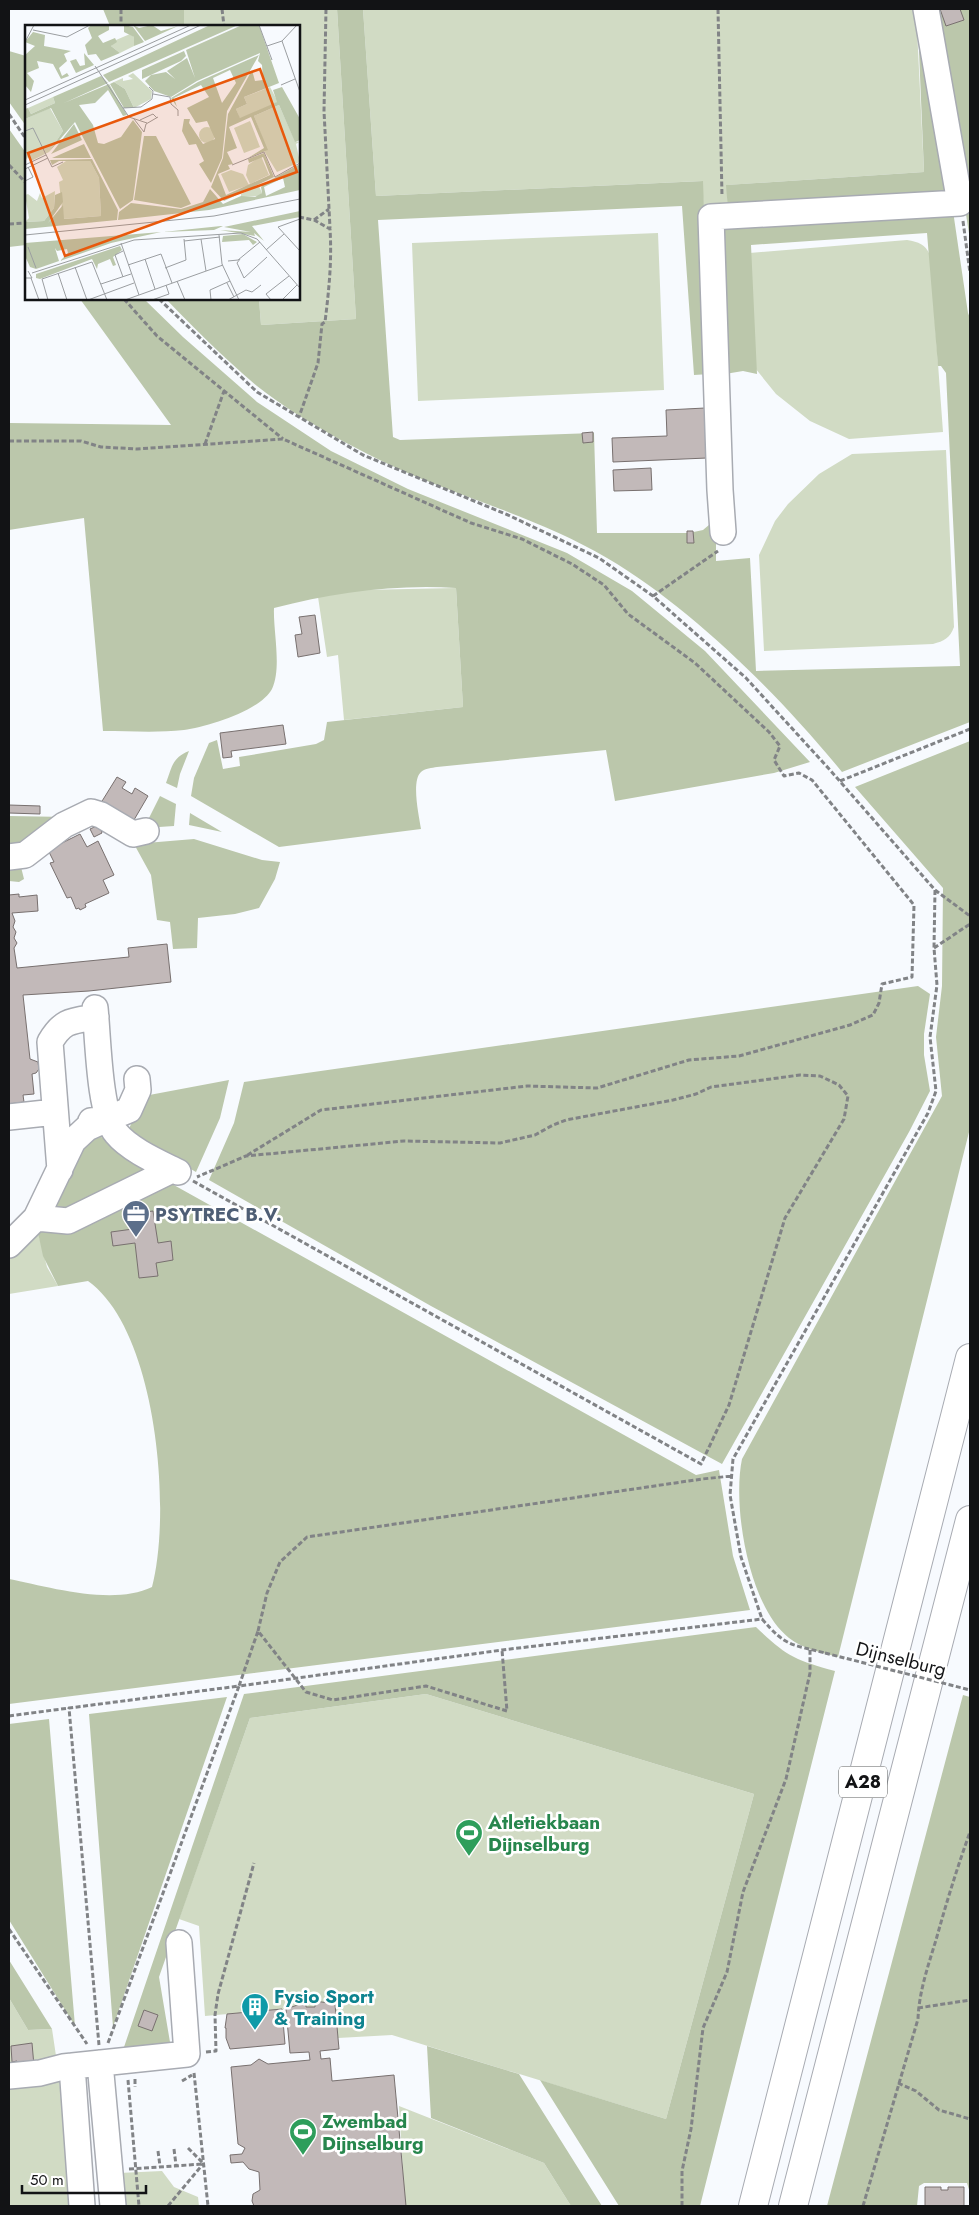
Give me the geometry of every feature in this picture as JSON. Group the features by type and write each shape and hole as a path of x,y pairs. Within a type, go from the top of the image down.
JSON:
{"highway":[{"name":"A28","path":"753,2206 970,1358"},
{"name":"A28","path":"793,2206 970,1520"}],"lane":[{"path":"723,532 711,218 960,203 960,150 926,9"},
{"path":"9,857 25,855 64,825 91,812 101,815 133,834 146,832"},
{"path":"36,1218 68,1222 175,1171 123,1140 111,1128 108,1119 95,1013 59,1027 50,1042 60,1170"},
{"path":"9,1246 36,1218 73,1141 87,1128 129,1110 138,1090 137,1079"},
{"path":"9,1117 108,1119"},
{"path":"9,2076 40,2073 72,2066 127,2061 190,2064 178,1943"},
{"path":"100,2063 113,2206"},
{"path":"72,2066 82,2206"}],"path":[{"path":"121,9 122,25"},
{"path":"222,9 224,25"},
{"path":"299,417 318,363 322,324 325,322 330,286 330,228 324,110 326,9"},
{"path":"718,9 720,157 723,217"},
{"path":"9,114 25,138"},
{"path":"9,165 25,182"},
{"path":"960,203 970,273"},
{"path":"314,220 329,208"},
{"path":"300,217 314,220 330,228"},
{"path":"9,224 25,223"},
{"path":"125,300 157,336 283,439 471,523 522,539 572,564 604,585 628,614 695,663 769,732 780,746 774,760 784,776 799,773 812,780 914,905 912,977 882,984 879,1003 873,1015 850,1025 740,1056 689,1060 597,1088 527,1086 321,1110 246,1156 190,1180 701,1464 729,1405 785,1218 844,1119 848,1096 839,1085 820,1076 800,1074 711,1087 696,1094 673,1100 566,1120 536,1135 500,1143 404,1141 246,1156"},
{"path":"160,300 257,392 363,455 508,515 599,558 653,596 746,678 840,781 934,890 970,916"},
{"path":"205,444 224,391"},
{"path":"9,441 82,441 101,447 137,449 283,439"},
{"path":"653,596 723,547 723,532"},
{"path":"840,781 970,728"},
{"path":"9,1716 502,1650 762,1619 741,1557 730,1495 733,1459 928,1113 936,1091 930,1037 937,985 934,948 934,890"},
{"path":"934,948 970,924"},
{"path":"100,2063 239,1686 258,1632 268,1593 280,1562 307,1537 732,1476"},
{"name":"Dijnselburg","path":"762,1619 779,1638 792,1645 970,1690"},
{"path":"258,1632 306,1692 333,1700 426,1686 507,1711 502,1650"},
{"path":"682,2206 682,2171 691,2129 703,2028 727,1972 743,1892 786,1780 810,1673 810,1649"},
{"path":"69,1708 100,2063"},
{"path":"863,2206 918,2019 918,2008 955,1872 970,1832"},
{"path":"182,2082 190,2064 216,2051 215,2015 218,1994 254,1863"},
{"path":"236,1923 241,1924"},
{"path":"9,1929 100,2063"},
{"path":"918,2008 970,2000"},
{"path":"127,2061 140,2206"},
{"path":"190,2064 208,2206"},
{"path":"898,2083 916,2091 939,2110 970,2119"},
{"path":"188,2148 203,2164"},
{"path":"174,2149 176,2165"},
{"path":"158,2151 160,2166"},
{"path":"136,2168 203,2164"},
{"path":"168,2206 203,2164"}],"green space":[{"path":"103,9 184,9 184,25 110,25"},
{"path":"184,9 337,9 356,319 261,325 259,300 300,300 300,25 184,25"},
{"path":"337,9 363,9 376,196 703,181 710,374 694,375 682,206 378,220 393,437 400,440 594,433 597,533 689,533 703,530 716,519 716,561 750,558 756,671 960,666 946,373 941,366 938,366 927,233 751,245 757,374 743,371 725,374 719,225 953,211 970,318 970,722 842,772 791,713 733,655 702,627 639,578 607,558 561,534 417,477 356,448 293,412 257,386 233,365 167,300 259,300 261,325 356,319"},
{"path":"363,9 916,9 924,172 727,185 728,210 704,211 702,181 376,196"},
{"path":"935,9 970,9 970,240 937,27"},
{"path":"918,27 951,197 728,210 726,185 924,172"},
{"path":"9,51 25,56 25,125 9,102"},
{"path":"9,129 25,152 25,245 9,247"},
{"path":"658,233 664,390 418,401 412,243"},
{"path":"907,240 921,244 930,255 943,432 849,439 810,421 776,394 751,363 738,254"},
{"path":"81,300 145,300 183,337 257,402 331,451 408,489 567,553 632,591 705,651 810,762 774,773 615,801 606,750 431,768 421,772 416,783 421,829 279,847 191,796 194,778 209,743 217,740 223,769 240,766 239,757 316,744 324,740 327,722 463,707 456,588 410,587 364,591 274,608 277,660 275,680 272,689 266,697 232,717 194,728 164,731 103,731 84,518 9,530 9,423 171,425"},
{"path":"946,450 954,627 948,636 933,644 764,651 759,555 775,521 788,504 819,474 852,454"},
{"path":"456,588 463,707 344,720 338,655 327,657 318,597 361,590"},
{"path":"970,741 970,1128 838,1657 806,1648 794,1642 775,1623 763,1604 747,1555 742,1529 740,1479 742,1459 942,1096 936,1037 942,986 943,888 855,787"},
{"path":"189,751 177,788 166,783 176,760"},
{"path":"160,796 176,804 174,826 144,828"},
{"path":"190,813 222,832 189,825"},
{"path":"9,816 67,817 9,851"},
{"path":"194,839 262,860 280,862 275,879 259,908 235,914 198,918 197,948 173,949 170,922 157,920 151,875 134,844"},
{"path":"20,863 24,879 19,882 9,881 9,866"},
{"path":"918,986 930,994 924,1034 924,1055 930,1091 909,1132 722,1464 431,1306 209,1180 234,1123 244,1082"},
{"path":"229,1080 220,1118 196,1172 127,1133 144,1096"},
{"path":"96,1134 159,1169 60,1214 52,1204 70,1159"},
{"path":"172,1184 696,1475 719,1470 733,1556 750,1610 9,1704 9,1579 81,1593 119,1595 152,1587 158,1554 160,1514 159,1470 153,1424 144,1379 130,1339 111,1305 88,1281 58,1286 43,1256 37,1228 75,1227"},
{"path":"37,1228 47,1267 58,1286 9,1294 9,1251"},
{"path":"756,1627 775,1645 792,1656 810,1664 835,1671 700,2206 619,2206 540,2080 666,2119 754,1794 426,1694 250,1718 159,1977 171,2048 123,2050 244,1694"},
{"name":"Atletiekbaan Dijnselburg","path":"426,1694 754,1794 666,2119 392,2035 338,2038 335,2005 315,2001 315,2007 306,2007 305,2002 286,2009 205,2016 199,1926 179,1919 250,1718"},
{"path":"963,1695 970,1697 970,2193 967,2183 924,2183 919,2186 917,2206 827,2206"},
{"path":"227,1697 113,2027 89,1714"},
{"path":"49,1719 75,2026 9,1920 9,1724"},
{"path":"9,1960 52,2029 28,2030 9,1998"},
{"path":"9,1998 28,2030 52,2029 59,2076 70,2206 9,2206"},
{"path":"427,2046 519,2074 602,2206 571,2206 544,2163 431,2118"},
{"path":"399,2106 544,2163 571,2206 405,2206"},
{"path":"162,2171 174,2187 198,2197 199,2206 121,2206 119,2173"}],"building":[{"path":"940,9 960,9 964,20 946,26"},
{"path":"705,408 707,458 613,462 612,438 667,436 666,410"},
{"path":"593,432 593,442 583,443 582,433"},
{"path":"651,468 652,490 614,491 613,470"},
{"path":"687,531 693,531 694,543 687,543"},
{"path":"315,615 320,653 298,657 295,635 302,634 299,617"},
{"path":"283,725 286,744 231,751 232,757 223,758 220,733"},
{"path":"117,777 126,782 122,788 132,794 135,788 148,796 131,825 99,806"},
{"path":"9,805 40,806 40,814 9,813"},
{"path":"99,825 102,833 94,837 90,829"},
{"path":"80,834 87,847 98,841 114,875 103,880 109,893 85,904 86,907 80,910 79,908 76,909 71,897 67,898 50,863 54,862 48,850"},
{"path":"19,894 19,897 37,895 38,911 12,913 15,921 13,927 16,932 14,938 17,943 14,948 17,968 129,957 128,948 167,944 171,982 89,991 23,995 30,1059 38,1062 39,1069 36,1073 32,1074 34,1094 23,1095 24,1102 9,1104 9,895"},
{"path":"153,1211 158,1243 171,1241 173,1260 156,1263 158,1276 139,1278 135,1243 113,1246 111,1232 133,1229 134,1232 141,1231 138,1213"},
{"path":"315,2001 335,2004 339,2049 320,2051 321,2059 330,2058 332,2081 394,2075 406,2206 254,2206 252,2201 253,2194 260,2190 259,2172 249,2169 243,2162 231,2163 230,2155 242,2154 245,2148 238,2144 231,2067 251,2065 259,2059 268,2064 310,2060 309,2052 290,2053 286,2009 306,2002 306,2007 315,2007"},
{"name":"Fysio Sport & Training","path":"282,2009 285,2044 230,2049 225,2028 227,2014"},
{"path":"144,2010 158,2015 152,2031 138,2026"},
{"path":"32,2043 34,2066 18,2068 17,2061 12,2062 11,2046"},
{"path":"925,2187 941,2187 941,2190 948,2190 948,2187 964,2187 964,2206 925,2206"}],"place":[{"name":"PSYTREC B.V.","path":"136,1238"},
{"name":"Atletiekbaan Dijnselburg","path":"469,1857"},
{"name":"Fysio Sport & Training","path":"255,2031"},
{"name":"Zwembad Dijnselburg","path":"303,2156"}]}
